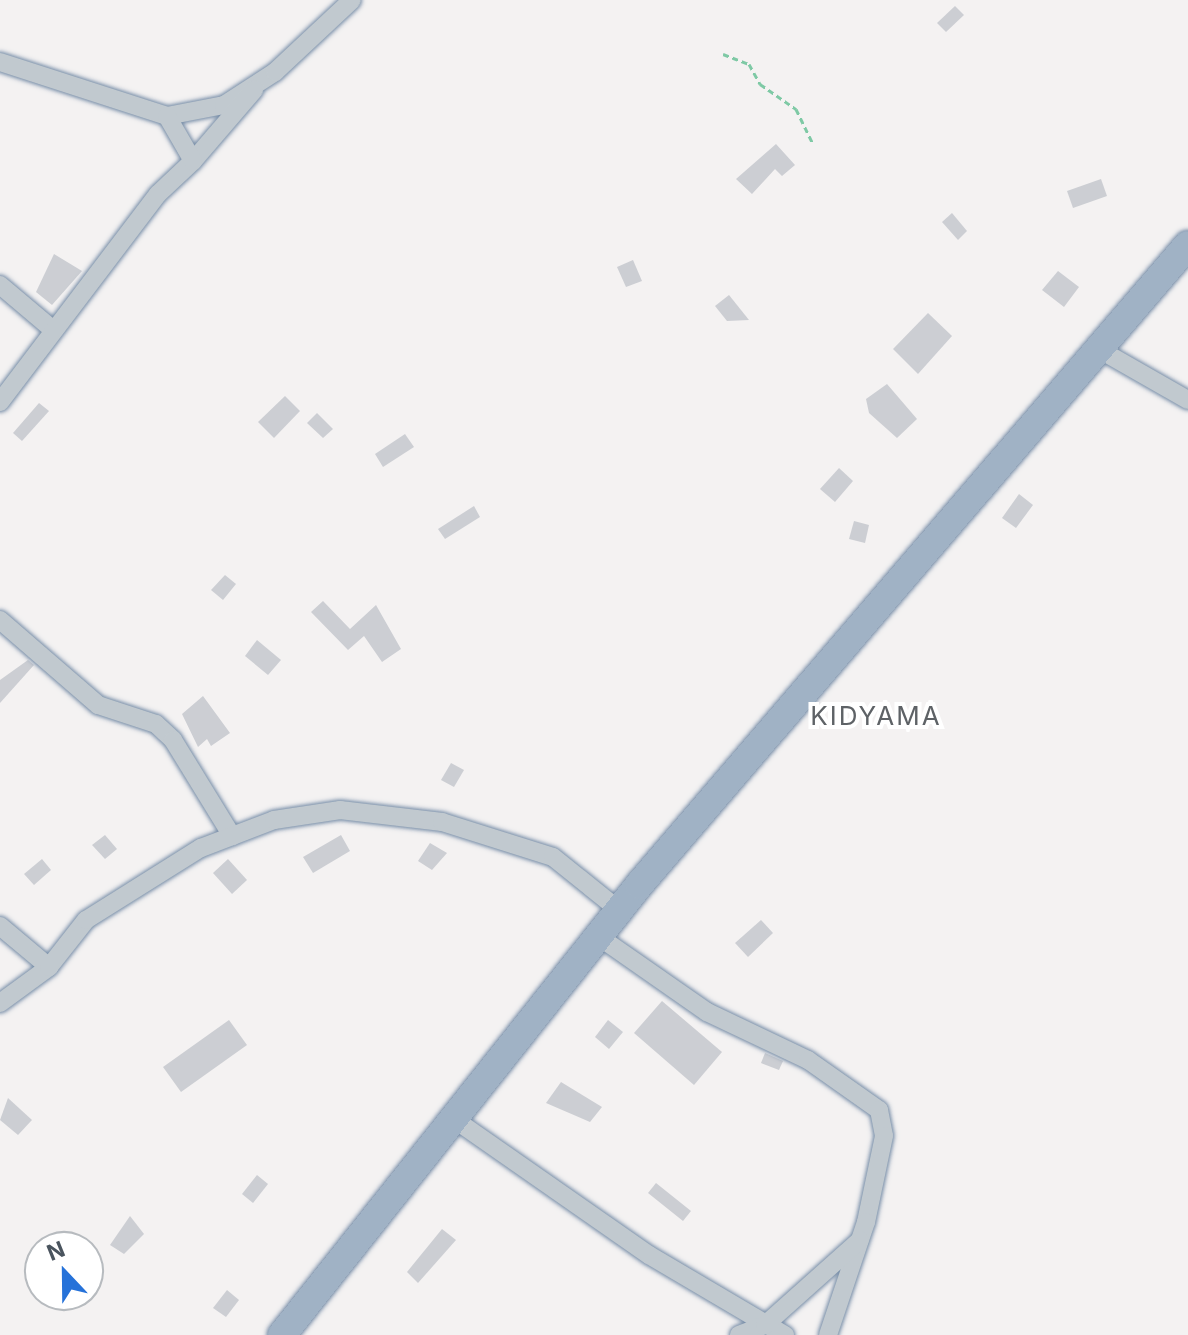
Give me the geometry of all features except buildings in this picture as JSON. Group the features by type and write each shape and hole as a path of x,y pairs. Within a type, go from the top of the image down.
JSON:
{"highway":[{"path":"282,1335 619,910 1095,347 1188,245"}],"street":[{"path":"0,402 52,329 158,194 193,161 258,84 352,0"},
{"path":"0,62 167,116 224,105 258,84"},
{"path":"167,116 193,161"},
{"path":"0,285 52,329"},
{"path":"1095,347 1188,400"},
{"path":"0,620 98,705 156,724 173,740 232,836"},
{"path":"0,1003 49,967 86,920 232,836 340,810 403,814 553,857 619,910"},
{"path":"0,926 49,967"},
{"path":"598,936 707,1012 808,1060 879,1110 884,1136 860,1240 828,1335"},
{"path":"454,1119 649,1255 785,1335"},
{"path":"739,1335 765,1325 860,1240"}],"path":[{"path":"723,54 749,64 760,84 796,109 813,144"}],"district":[{"name":"KIDYAMA","path":"876,716"}]}
